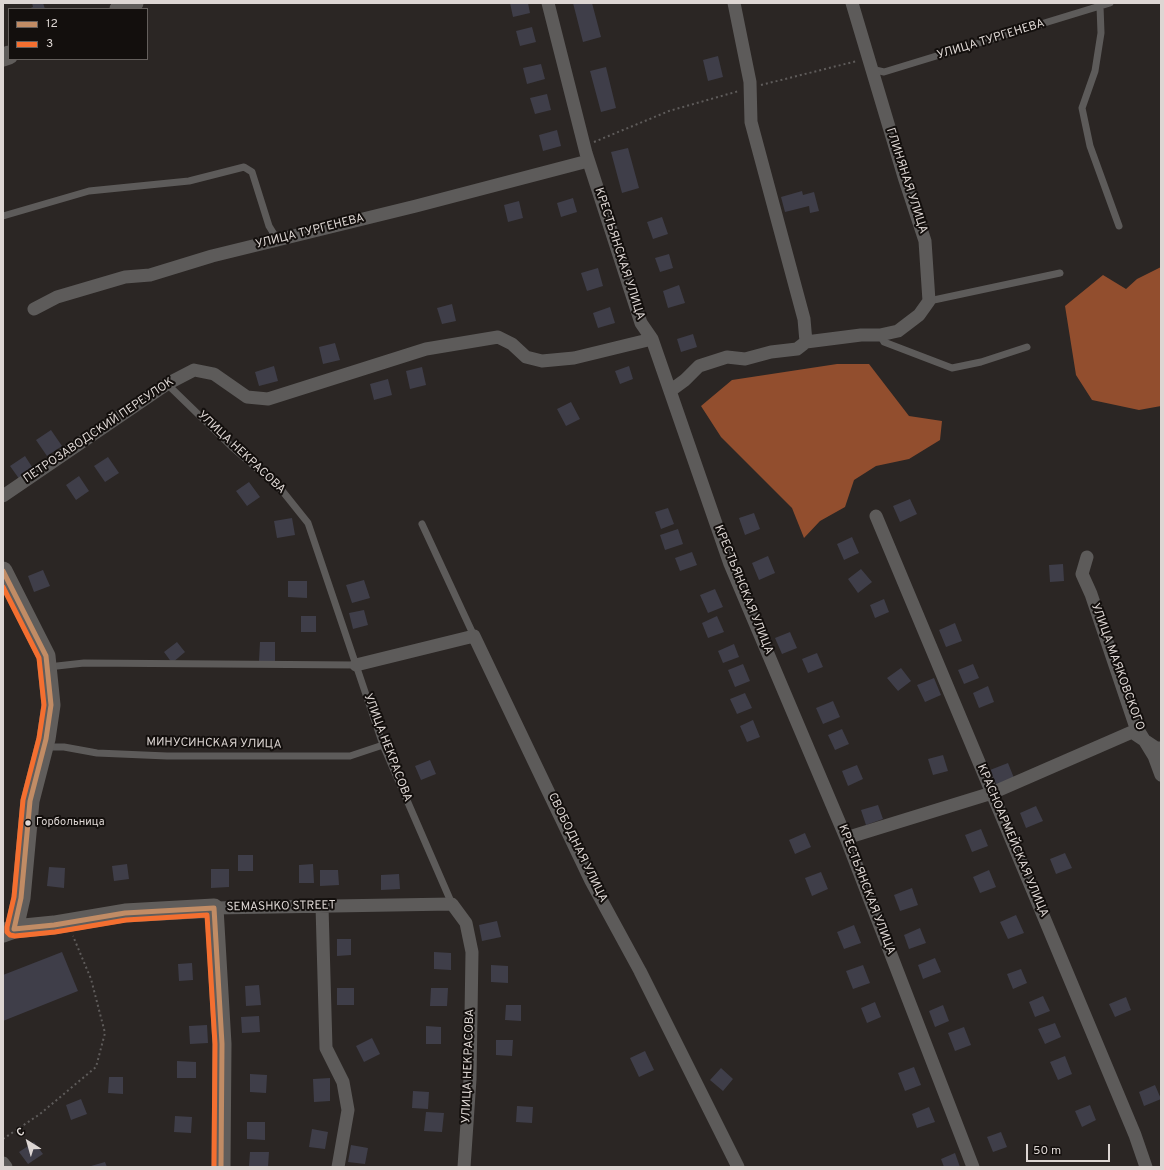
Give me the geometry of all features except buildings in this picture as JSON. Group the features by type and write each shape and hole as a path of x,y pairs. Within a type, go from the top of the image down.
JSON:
{"street":[{"path":"122,8 134,3"},
{"name":"КРЕСТЬЯНСКАЯ УЛИЦА","path":"548,3 588,161 641,323 652,339 730,564 846,838 973,1167"},
{"path":"734,3 750,87 751,122 804,319 806,342"},
{"name":"ГЛИНЯНАЯ УЛИЦА","path":"852,3 904,177 926,241 929,301"},
{"name":"УЛИЦА ТУРГЕНЕВА","path":"34,309 57,297 125,277 150,274 277,239 416,206 588,161"},
{"path":"670,391 699,366 727,357 745,359 771,352 796,349 806,342 861,335 880,335 898,331 919,316 929,301"},
{"name":"ПЕТРОЗАВОДСКИЙ ПЕРЕУЛОК","path":"3,496 167,384 194,370 214,374 247,397 268,399 426,349 498,337 512,344 526,356 542,360 574,358 652,339"},
{"name":"КРАСНОАРМЕЙСКАЯ УЛИЦА","path":"876,516 1135,1135 1146,1167"},
{"name":"УЛИЦА МАЯКОВСКОГО","path":"1087,557 1082,574 1091,594 1135,725 1154,756 1161,776"},
{"path":"3,571 46,656 51,705 44,747 30,801 21,898 9,931"},
{"path":"356,665 474,636"},
{"name":"СВОБОДНАЯ УЛИЦА","path":"474,636 592,881 640,971 738,1167"},
{"path":"846,838 992,793 1132,732 1156,748 1161,748"},
{"name":"SEMASHKO STREET","path":"9,931 125,913 214,908 452,904"},
{"name":"УЛИЦА НЕКРАСОВА","path":"452,904 466,923 472,952 470,1079 464,1167"},
{"path":"322,906 326,1048 344,1082 348,1110 338,1167"},
{"path":"214,908 222,1044 221,1167"},
{"path":"3,1163 6,1167"}],"lane":[{"name":"УЛИЦА ТУРГЕНЕВА","path":"870,64 884,72 1110,3"},
{"path":"1100,6 1102,33 1095,71 1082,108 1090,146 1119,226"},
{"path":"3,216 89,190 189,181 244,167 252,172 269,226 277,239"},
{"path":"929,301 1060,274"},
{"path":"880,335 884,342 952,368 981,362 1027,347"},
{"name":"УЛИЦА НЕКРАСОВА","path":"167,384 232,446 280,488 308,523 383,745 452,904"},
{"path":"422,524 474,636"},
{"path":"48,667 84,663 356,665"},
{"name":"МИНУСИНСКАЯ УЛИЦА","path":"44,747 64,747 97,753 167,756 350,756 383,745"}],"path":[{"path":"584,146 669,111 750,87 870,64"},
{"path":"3,1138 40,1114 96,1067 105,1032 91,979 68,923"}],"shaded area":[{"path":"1161,267 1161,406 1139,410 1092,400 1076,375 1065,306 1103,275 1126,289 1137,279"},
{"path":"837,364 869,364 909,416 942,421 940,440 909,459 876,466 854,480 845,507 820,521 804,538 792,508 721,437 701,406 732,380"}],"transit line":[{"name":"12","path":"3,571 46,656 51,705 46,739 30,801 21,898 14,929 54,925 125,913 214,908 222,1044 221,1167"},
{"name":"3","path":"3,587 39,658 44,705 39,738 23,800 14,897 7,932 10,935 15,936 55,932 126,920 207,915 215,1044 214,1167"}],"place":[{"name":"Горбольница","path":"28,823"}]}
